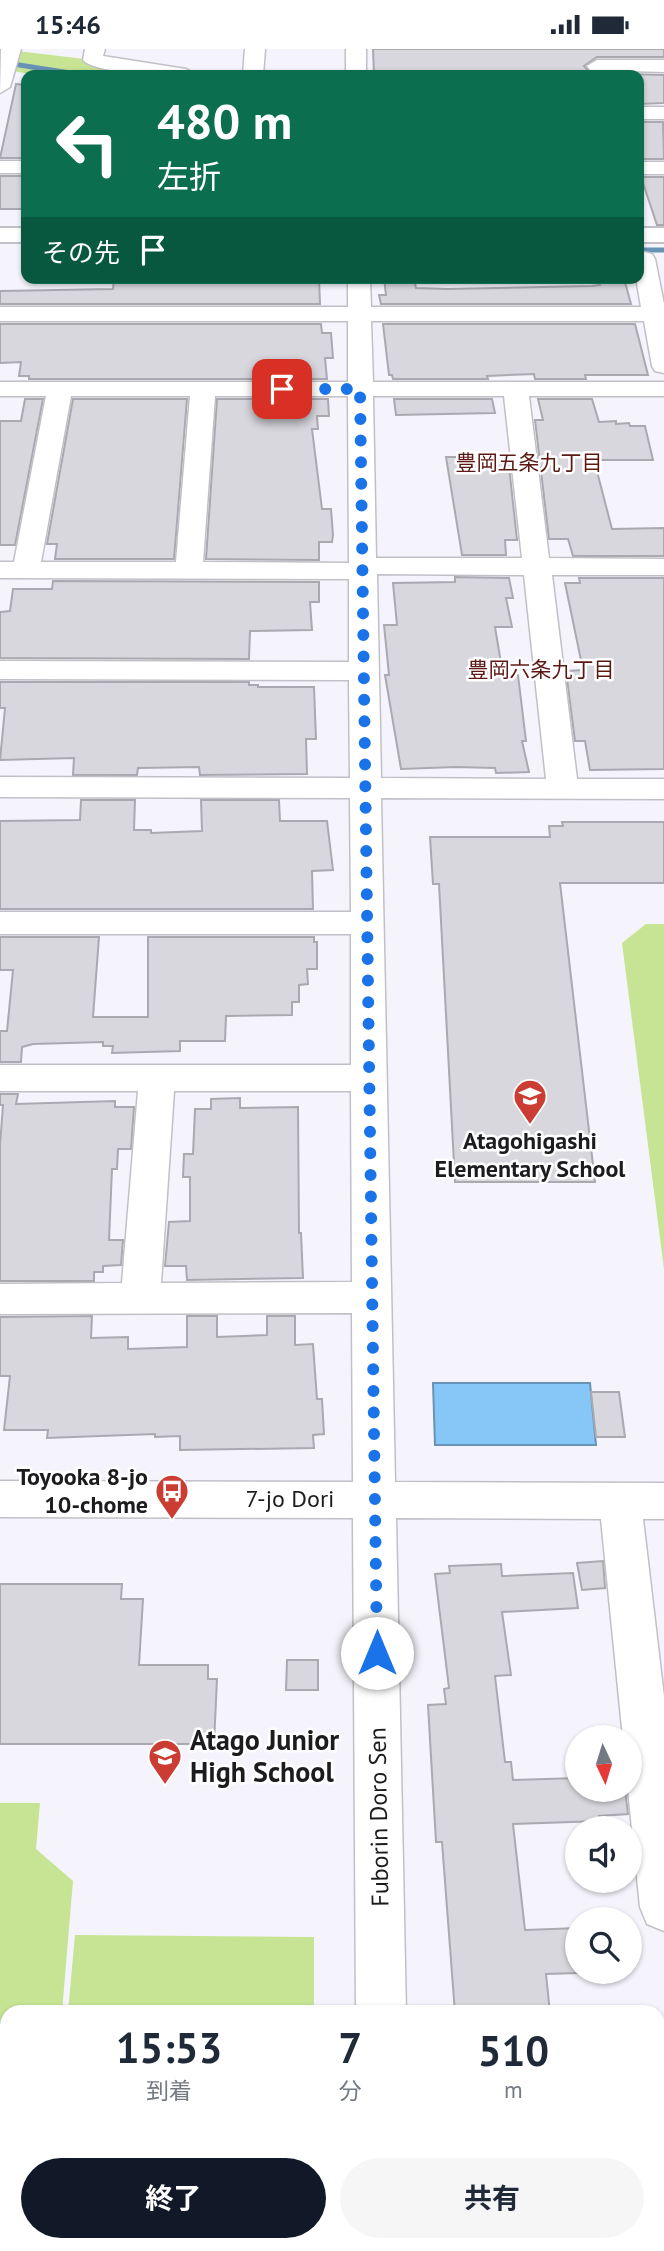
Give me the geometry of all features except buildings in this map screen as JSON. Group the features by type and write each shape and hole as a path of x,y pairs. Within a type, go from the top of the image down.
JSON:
{"main road":[{"path":"0,235 21,235"},
{"path":"644,235 664,235"}],"street":[{"path":"95,49 93,60 154,70"},
{"path":"175,49 178,70"},
{"path":"253,70 255,49"},
{"path":"356,49 356,70"},
{"path":"4,94 8,56"},
{"path":"596,63 664,66"},
{"path":"644,113 664,113"},
{"path":"0,167 21,167"},
{"path":"644,168 664,168"},
{"path":"644,258 658,314 664,366"},
{"name":"Fuborin Doro Sen","path":"359,284 382,2005"},
{"path":"0,314 658,314"},
{"path":"0,389 664,389"},
{"path":"60,389 13,570 664,567"},
{"path":"189,570 203,389"},
{"path":"516,390 563,789"},
{"path":"0,670 364,671"},
{"path":"0,787 664,789"},
{"path":"0,923 368,923"},
{"path":"0,1079 369,1078"},
{"path":"140,1300 157,1079"},
{"path":"0,1299 372,1297"},
{"name":"7-jo Dori","path":"0,1499 664,1501"},
{"path":"620,1501 664,1907"}],"green space":[{"path":"0,49 155,70 21,70 21,72 0,69"},
{"path":"646,924 664,924 664,1269 622,943"},
{"path":"0,1803 40,1803 36,1849 73,1881 63,2005 0,2005"},
{"path":"75,1935 314,1937 314,2005 69,2005"}],"water":[{"path":"433,1383 590,1383 596,1445 435,1445"}],"waterway":[{"path":"0,62 51,70"},
{"path":"644,250 664,250"}],"place":[{"name":"Atagohigashi Elementary School","path":"530,1126"},
{"name":"Toyooka 8-jo 10-chome","path":"172,1521"},
{"name":"Atago Junior High School","path":"165,1786"}],"district":[{"name":"豊岡五条九丁目","path":"529,463"},
{"name":"豊岡六条九丁目","path":"541,670"}],"route":[{"path":"282,389 360,389 377,1653"}]}
